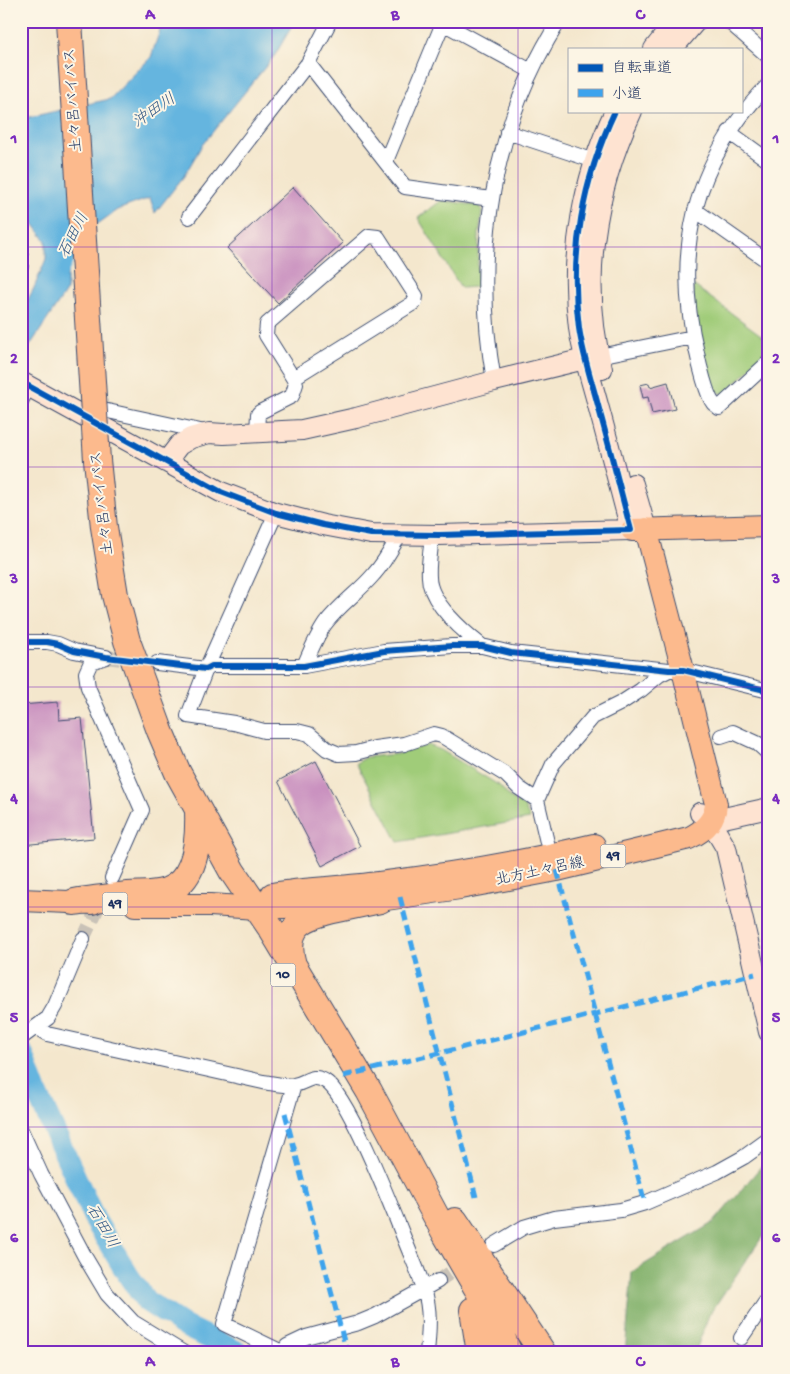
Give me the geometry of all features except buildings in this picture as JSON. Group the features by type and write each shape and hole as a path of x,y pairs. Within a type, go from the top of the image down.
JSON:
{"highway":[{"name":"土々呂バイパス","path":"69,21 97,460 115,594 127,641 160,731 178,773 198,811 249,903 294,966 370,1091"},
{"path":"74,902 154,894 174,888 188,874 192,862 198,837 198,811"},
{"path":"294,966 290,944 291,936 300,922 317,914 380,900"},
{"name":"土々呂バイパス","path":"249,903 260,938 396,1168 432,1239 481,1309"},
{"path":"370,1091 457,1255 481,1309 508,1353"},
{"path":"370,1091 543,1353"},
{"path":"480,1353 481,1309"},
{"path":"481,1309 491,1353"},
{"path":"481,1309 520,1353"}],"main road":[{"path":"705,817 715,810 716,804 676,670 638,530 769,526"},
{"name":"北方土々呂線","path":"21,900 133,905 249,903 284,907 380,900 460,888 554,863 689,838 703,831 705,817"},
{"name":"北方土々呂線","path":"249,903 283,892 554,863"}],"street":[{"path":"189,217 308,63 330,21"},
{"path":"494,381 486,333 484,264 491,199 506,132 531,71 559,21"},
{"path":"655,48 676,21"},
{"path":"673,48 696,21"},
{"path":"728,21 769,57"},
{"path":"386,161 441,22 531,71"},
{"path":"308,63 405,187 491,199"},
{"path":"769,84 729,132 706,176 695,210 688,250 687,277 693,337 699,363 713,403 719,408 769,362"},
{"path":"50,397 221,492 276,513 323,525 370,534 432,535 638,530 592,357 579,320 576,259 579,225 595,161 615,112"},
{"path":"592,357 591,260 595,226 610,165 620,136 632,112"},
{"path":"506,132 595,161"},
{"path":"729,132 769,160"},
{"path":"695,210 769,262"},
{"path":"257,432 258,414 292,396 296,384 266,335 267,324 369,236 378,237 416,296 415,302 293,378"},
{"path":"21,258 21,265"},
{"path":"24,390 118,414 208,433 302,430 356,418 592,357 693,337"},
{"path":"166,462 179,445 190,438 208,433"},
{"path":"276,513 206,669 188,716 264,730 303,732 327,749 339,754 356,753 404,744 434,734 442,736 506,775 519,788 537,800"},
{"path":"304,666 325,624 338,608 374,574 387,558 400,534"},
{"path":"432,535 428,579 432,591 452,620 482,646"},
{"path":"21,642 47,642 58,644 74,651 106,657 92,662 86,673 88,687 142,810 112,878"},
{"path":"157,663 206,669 212,666 304,666 384,652 452,646 482,646 511,653 676,670 769,691"},
{"path":"554,863 537,800 553,764 593,717 621,703 659,675 676,670"},
{"path":"721,736 733,732 757,743 769,754"},
{"path":"769,808 705,817 726,848 762,972 769,1032"},
{"path":"21,1038 48,1018 55,1006 83,939"},
{"path":"35,1029 75,1041 263,1082 294,1085 310,1078 318,1077 330,1083 336,1091 382,1184 424,1289 429,1320 427,1353"},
{"path":"294,1085 224,1324 284,1353 287,1346 306,1337 358,1323 376,1316 438,1280"},
{"path":"21,1130 42,1174 107,1294 133,1322 184,1353"},
{"path":"494,1245 524,1227 554,1218 620,1210 645,1203 717,1172 744,1157 769,1139"},
{"path":"742,1338 769,1297"}],"green space":[{"path":"442,200 479,206 482,211 477,287 461,288 418,218"},
{"path":"692,284 769,341 769,351 724,394 712,390 698,333"},
{"path":"428,745 441,750 500,786 510,798 524,806 530,819 398,842 356,763 367,757 397,754"},
{"path":"769,1157 769,1227 709,1315 695,1353 625,1353 632,1272 714,1222"}],"water":[{"name":"沖田川","path":"163,21 295,21 275,55 202,145 184,176 155,213 150,198 117,210 99,223 64,236 61,242 67,265 67,290 23,356 21,354 21,313 46,259 46,241 32,222 21,218 21,119 110,99 151,57"}],"waterway":[{"name":"石田川","path":"51,282 84,217"},
{"name":"石田川","path":"21,1050 37,1093 95,1220 146,1301 186,1327 240,1353"}],"tunnel":[{"path":"106,657 137,661"},
{"path":"83,939 103,897"},
{"path":"438,1281 468,1261"}],"marked path":[{"path":"557,870 645,1203"},
{"path":"400,897 476,1197"},
{"path":"343,1076 755,974"},
{"path":"285,1113 347,1353"}],"cycle path":[{"path":"21,382 221,492 276,513 323,525 371,534 439,535 631,530 583,349 576,300 576,272 581,217 594,163 615,112"},
{"path":"21,642 47,642 58,644 74,651 106,657 206,669 212,666 304,666 384,651 452,646 482,646 511,653 683,670 769,691"}]}
